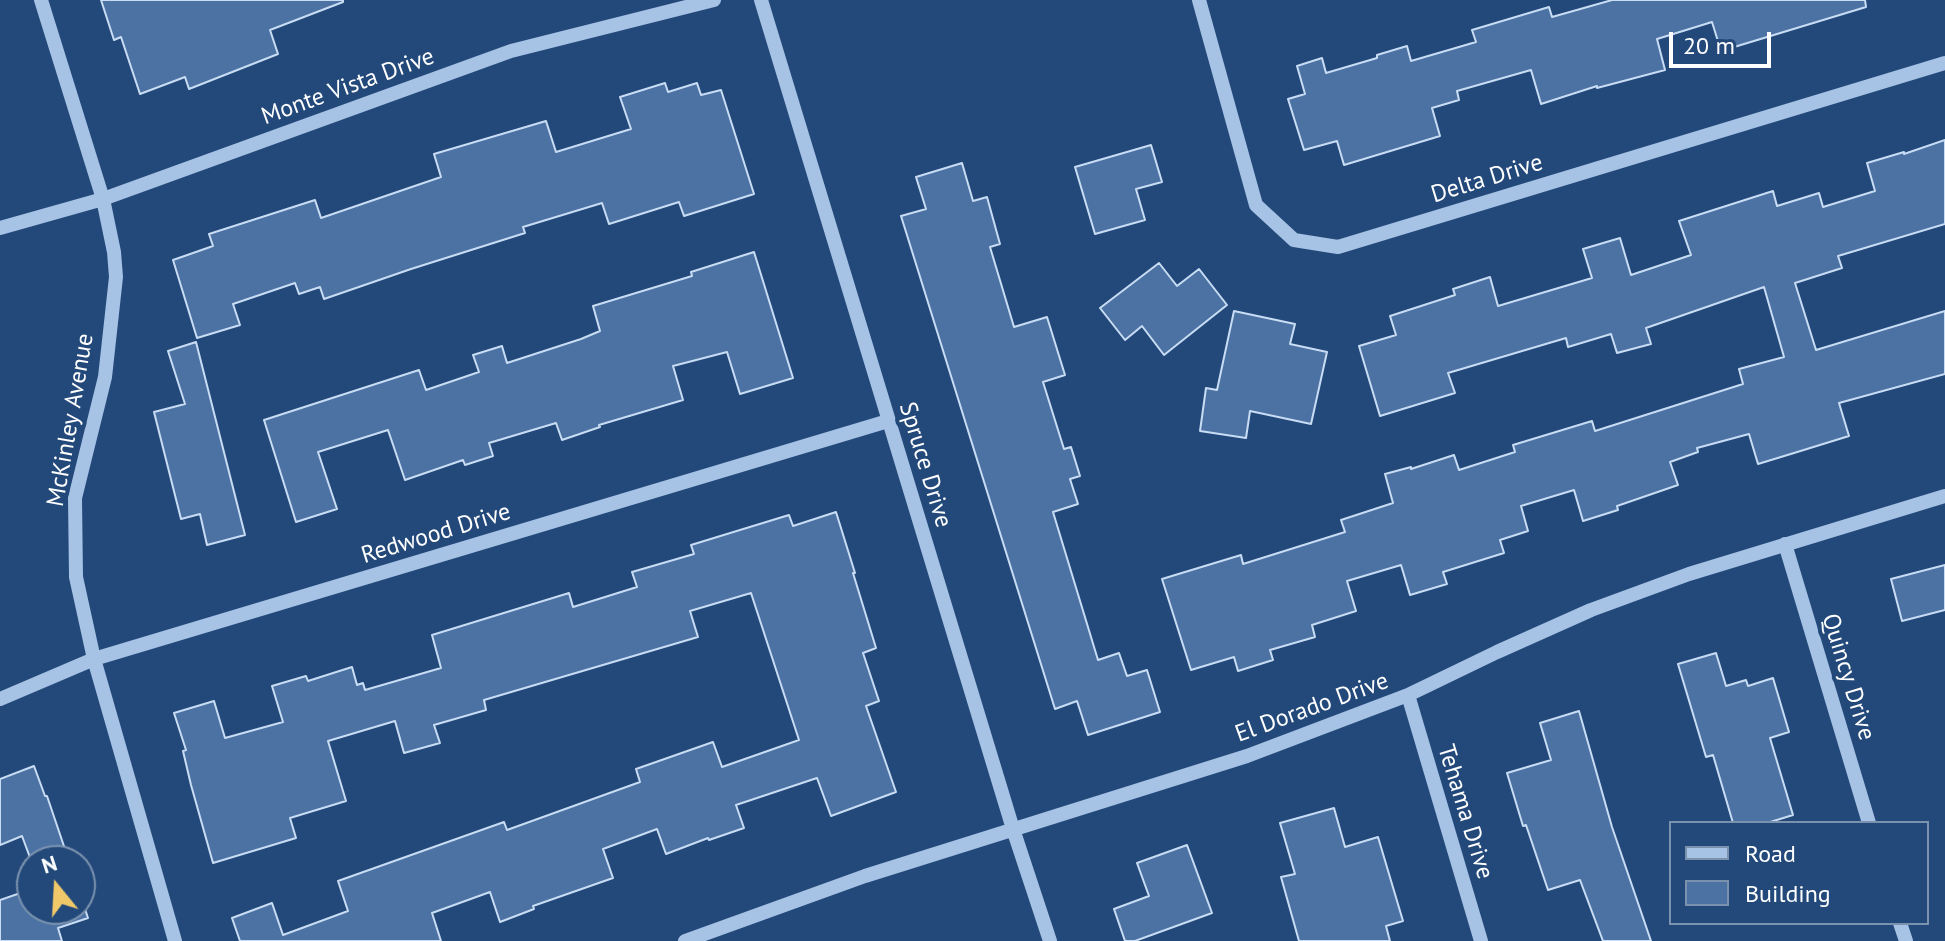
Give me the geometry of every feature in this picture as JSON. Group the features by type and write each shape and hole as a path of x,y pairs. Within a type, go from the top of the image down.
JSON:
{"street":[{"name":"McKinley Avenue","path":"41,0 103,199 116,277 105,377 75,498 76,577 94,659 175,941"},
{"name":"Monte Vista Drive","path":"0,228 103,199 511,51 714,0"},
{"name":"Spruce Drive","path":"761,0 1013,829 1050,941"},
{"name":"Delta Drive","path":"1199,0 1256,205 1294,240 1338,247 1945,63"},
{"name":"Redwood Drive","path":"0,699 94,659 888,421"},
{"name":"El Dorado Drive","path":"685,941 865,876 1247,756 1408,695 1591,610 1689,574 1945,496"},
{"name":"Quincy Drive","path":"1785,544 1868,821"},
{"name":"Tehama Drive","path":"1408,695 1481,941"}],"building":[{"path":"101,0 343,2 270,30 278,54 189,89 185,77 140,94 121,37 114,40"},
{"path":"1612,0 1865,0 1866,7 1721,51 1712,22 1657,39 1665,70 1597,86 1541,104 1531,70 1457,91 1459,100 1432,108 1440,136 1344,165 1337,141 1304,150 1288,99 1305,94 1297,66 1322,58 1326,73 1407,46 1411,61 1476,42 1472,30 1549,7 1552,17"},
{"path":"665,83 668,92 697,83 701,95 721,90 754,194 684,216 679,202 609,224 602,203 523,227 525,233 324,299 320,287 299,294 295,283 233,304 240,325 197,338 173,260 213,246 209,234 315,200 321,218 441,177 434,154 546,121 556,152 631,129 620,97"},
{"path":"1945,140 1945,224 1838,256 1842,268 1795,283 1816,350 1945,311 1945,374 1839,403 1849,436 1758,464 1749,434 1697,448 1698,452 1670,462 1678,485 1583,521 1574,490 1521,506 1528,531 1500,540 1504,553 1443,572 1447,584 1410,595 1401,565 1347,581 1356,611 1312,625 1315,637 1270,650 1273,660 1238,671 1234,657 1191,670 1162,579 1241,555 1243,564 1345,532 1341,520 1393,503 1385,474 1454,455 1459,470 1515,452 1513,445 1592,421 1595,431 1743,384 1739,369 1784,357 1764,287 1646,328 1651,344 1617,353 1611,334 1568,347 1566,338 1448,373 1455,393 1380,416 1359,346 1396,335 1390,316 1455,295 1453,289 1490,277 1498,306 1592,278 1583,249 1620,238 1631,275 1691,255 1679,221 1773,191 1777,206 1819,193 1823,207 1875,191 1867,163"},
{"path":"1151,145 1162,182 1136,189 1145,220 1095,234 1075,167"},
{"path":"962,163 973,201 987,197 1000,244 990,247 1014,327 1047,317 1065,375 1043,382 1064,449 1071,447 1080,476 1070,479 1078,504 1053,512 1098,660 1119,653 1127,676 1147,670 1160,712 1088,735 1077,701 1055,709 901,216 926,209 916,177"},
{"path":"754,252 793,378 740,394 727,352 673,366 683,400 599,425 562,440 556,423 489,443 493,456 465,465 463,460 405,480 388,430 318,452 337,509 296,522 264,420 419,370 426,390 479,372 473,355 502,346 507,363 581,339 600,331 593,306 692,276 691,272"},
{"path":"1159,263 1177,286 1199,269 1227,305 1164,355 1142,326 1125,340 1100,308"},
{"path":"1234,311 1295,324 1290,344 1327,352 1311,424 1250,411 1246,438 1200,431 1206,388 1217,390"},
{"path":"196,342 245,535 207,545 200,514 181,519 154,412 185,404 168,351"},
{"path":"836,512 876,648 863,653 879,701 866,706 896,792 831,816 817,778 736,805 744,828 666,854 657,829 603,849 613,878 533,906 534,909 500,922 490,892 432,913 441,941 240,941 232,918 272,903 283,935 348,911 338,881 504,822 507,830 640,782 636,769 713,742 722,767 799,740 751,593 690,611 698,637 484,700 486,710 434,725 440,743 404,753 395,721 328,741 346,801 290,818 296,838 213,863 174,713 214,701 225,738 283,722 272,686 306,676 308,681 352,667 357,685 363,683 365,690 441,668 432,635 569,593 573,607 637,587 632,572 694,554 691,545 789,515 793,526"},
{"path":"1945,565 1945,610 1902,621 1891,579"},
{"path":"1716,653 1726,686 1746,680 1748,686 1773,678 1789,732 1770,738 1793,815 1774,821 1732,821 1713,755 1706,757 1678,664"},
{"path":"1579,711 1612,827 1651,941 1603,941 1580,880 1548,890 1526,825 1523,826 1507,773 1551,760 1540,723"},
{"path":"34,766 64,845 25,845 22,836 0,845 0,779"},
{"path":"1334,808 1345,847 1378,837 1403,921 1386,926 1390,941 1299,941 1281,877 1295,874 1280,823"},
{"path":"1187,845 1212,913 1135,941 1125,941 1114,909 1149,896 1137,863"},
{"path":"16,894 16,925 67,925 58,928 62,941 0,941 0,900"}]}
